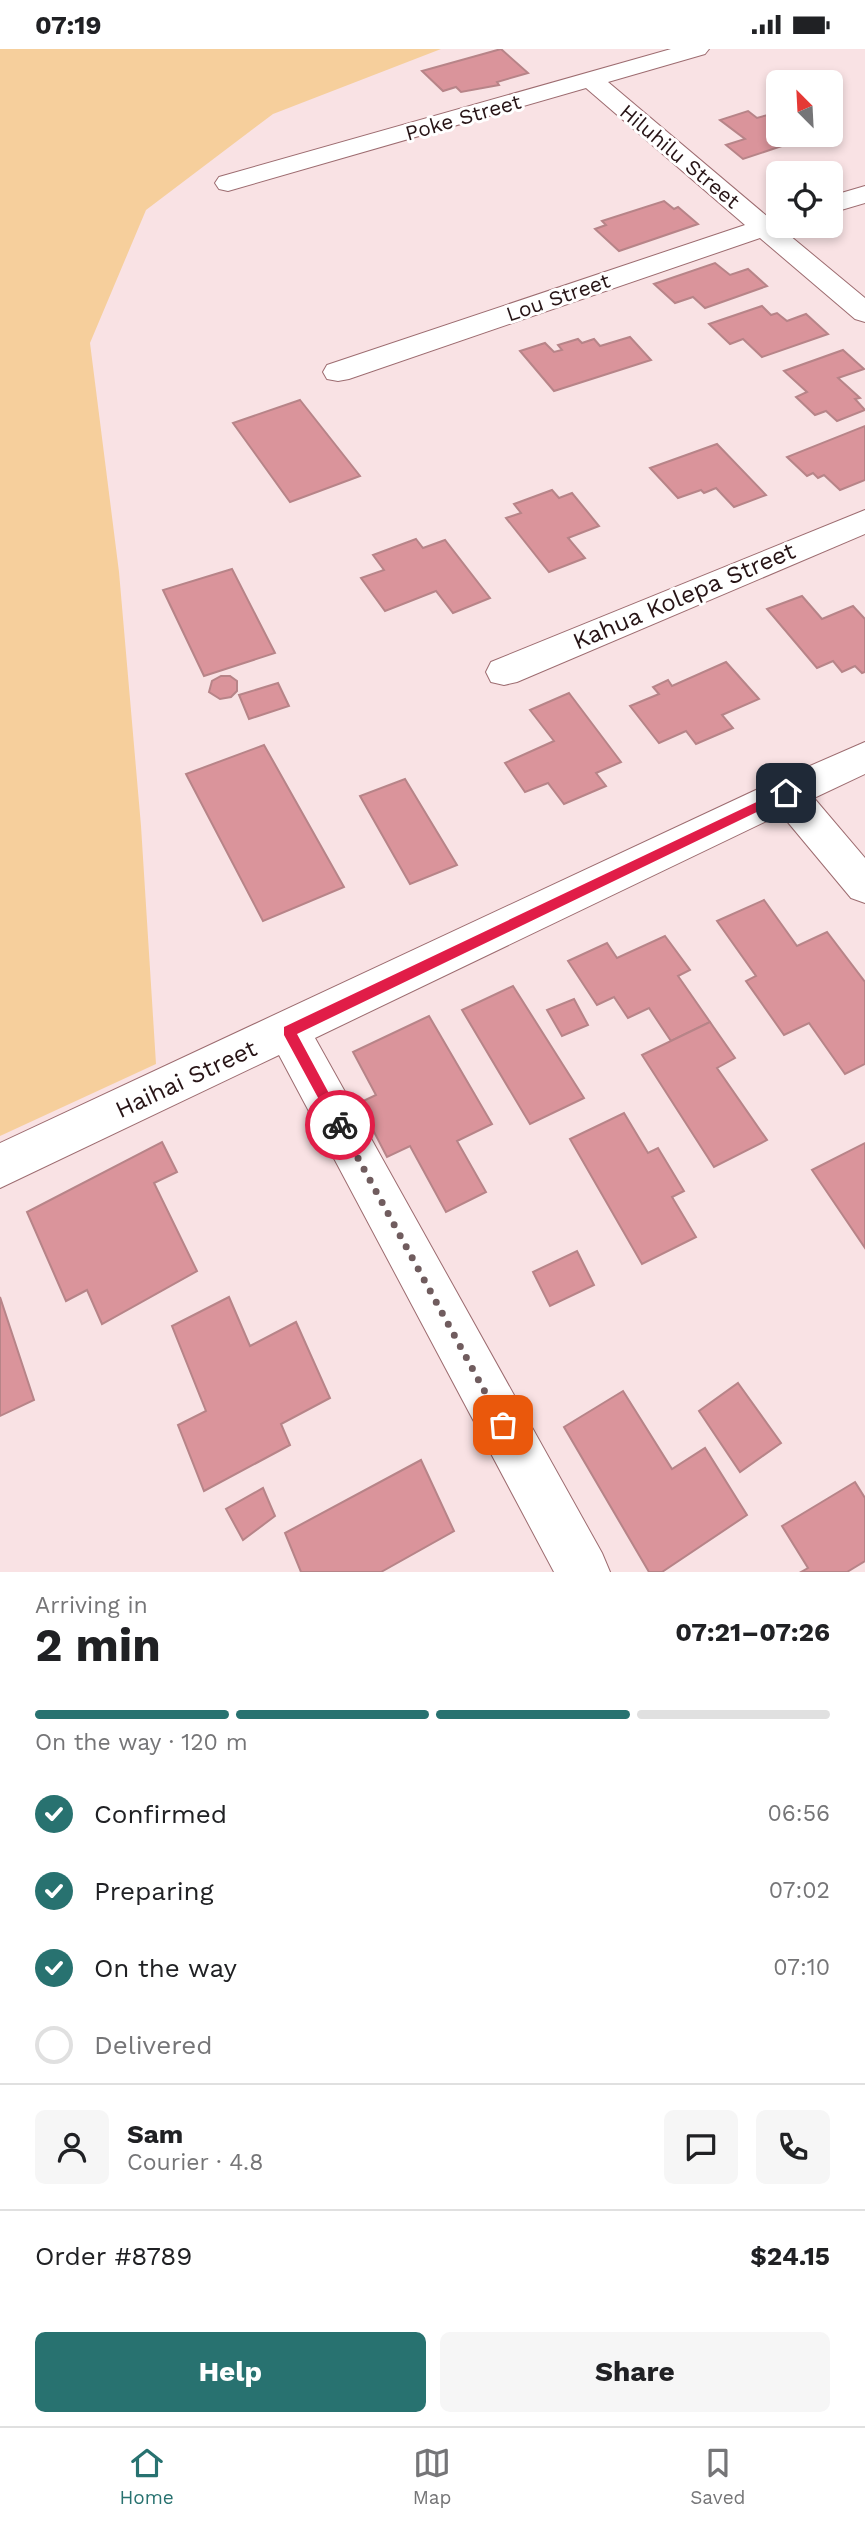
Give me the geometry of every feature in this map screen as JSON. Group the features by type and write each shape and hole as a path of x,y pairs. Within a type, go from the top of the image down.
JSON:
{"street":[{"name":"Poke Street","path":"228,183 696,49"},
{"name":"Hiluhilu Street","path":"591,80 766,221"},
{"path":"843,201 865,194"},
{"name":"Lou Street","path":"338,372 766,227"},
{"name":"Hiluhilu Street","path":"785,238 865,313"},
{"name":"Kahua Kolepa Street","path":"504,672 865,521"},
{"name":"Haihai Street","path":"0,1166 865,757"},
{"path":"786,793 865,886"},
{"path":"289,1031 583,1572"}],"shaded area":[{"path":"0,49 441,49 273,114 146,210 90,343 119,572 141,826 156,1064 0,1136"}],"building":[{"path":"501,49 528,73 497,82 499,85 461,92 456,87 443,91 422,71"},
{"path":"748,111 757,118 766,115 766,147 779,147 743,159 726,145 745,139 720,120"},
{"path":"664,201 674,209 678,207 698,224 619,251 595,229 606,225 602,221"},
{"path":"715,263 730,275 748,269 767,286 705,308 693,297 675,303 654,284"},
{"path":"762,306 771,315 777,313 787,321 806,314 828,334 762,357 743,339 730,344 709,324"},
{"path":"630,337 651,360 554,391 520,351 545,343 554,352 562,350 558,345 578,339 582,343 594,339 600,346"},
{"path":"843,350 864,369 838,378 860,398 855,399 865,410 837,421 826,411 815,415 796,397 807,392 784,371"},
{"path":"300,400 360,476 290,502 233,423"},
{"path":"865,426 865,480 840,490 824,475 818,478 813,473 807,476 787,457"},
{"path":"717,444 766,495 734,507 716,488 678,498 650,468"},
{"path":"552,490 559,498 572,493 599,526 568,538 585,558 549,572 506,518 521,513 514,504"},
{"path":"416,539 423,548 445,540 490,598 453,613 436,591 385,611 361,578 384,570 373,555"},
{"path":"232,569 275,653 204,676 163,590"},
{"path":"802,596 822,619 853,606 865,619 865,672 862,673 855,666 842,672 833,661 817,668 767,609"},
{"path":"726,662 759,699 722,715 733,728 696,744 686,731 659,743 630,706 659,694 653,687 668,680 672,686"},
{"path":"221,676 230,676 237,681 237,691 231,697 220,699 209,692 212,681"},
{"path":"278,683 289,706 249,719 239,695"},
{"path":"569,693 621,762 596,773 606,786 564,804 548,783 525,792 505,763 554,741 530,710"},
{"path":"264,745 344,887 263,921 186,774"},
{"path":"405,779 457,865 410,884 360,796"},
{"path":"764,900 797,946 827,932 865,982 865,1064 845,1074 809,1023 784,1035 746,981 756,976 717,921"},
{"path":"665,936 690,970 678,976 710,1022 671,1041 649,1008 628,1018 614,997 597,1005 568,961 607,943 617,958"},
{"path":"513,986 584,1098 530,1124 462,1010"},
{"path":"574,999 588,1025 562,1036 547,1010"},
{"path":"429,1016 492,1124 457,1141 486,1192 446,1212 410,1146 387,1157 359,1103 376,1095 353,1052"},
{"path":"710,1022 735,1058 717,1068 767,1140 714,1167 642,1055"},
{"path":"624,1113 648,1153 658,1148 684,1191 672,1197 696,1237 642,1264 570,1139"},
{"path":"162,1142 177,1172 154,1183 197,1271 102,1324 87,1290 66,1301 27,1212"},
{"path":"865,1143 865,1248 812,1170"},
{"path":"577,1251 594,1285 550,1306 533,1272"},
{"path":"0,1297 34,1400 0,1416"},
{"path":"229,1297 250,1346 296,1322 330,1398 281,1424 290,1445 204,1491 178,1425 206,1411 172,1326"},
{"path":"738,1383 781,1443 740,1472 699,1411"},
{"path":"623,1391 672,1469 705,1448 747,1515 662,1572 649,1572 564,1427"},
{"path":"421,1460 454,1531 381,1572 301,1572 285,1533"},
{"path":"855,1482 865,1498 865,1561 847,1572 801,1572 808,1568 782,1526"},
{"path":"263,1488 275,1516 243,1540 226,1509"}],"way so far":[{"path":"340,1125 503,1425"}],"route":[{"path":"340,1125 289,1031 786,793"}]}
